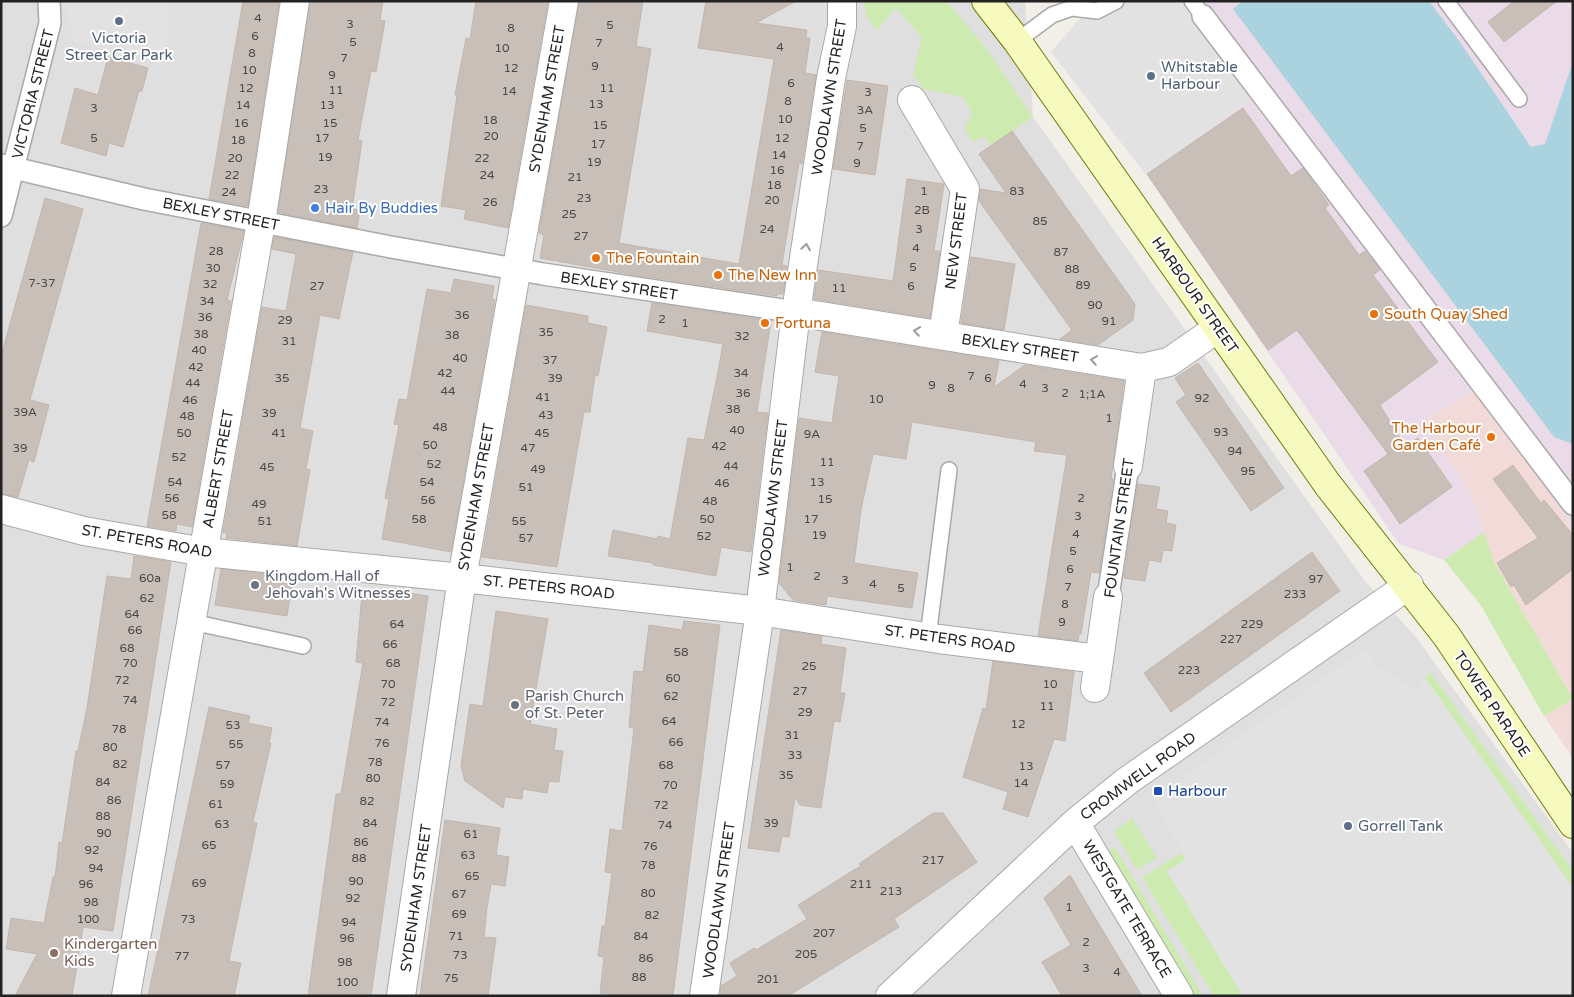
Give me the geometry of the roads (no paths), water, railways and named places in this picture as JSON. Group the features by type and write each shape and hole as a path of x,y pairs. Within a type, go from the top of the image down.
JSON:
{"main road":[{"name":"HARBOUR STREET","path":"986,1 1017,41 1328,485 1409,585"},
{"name":"TOWER PARADE","path":"1409,585 1446,635 1573,824"}],"street":[{"name":"VICTORIA STREET","path":"1,216 8,166 50,23 49,1"},
{"name":"ALBERT STREET","path":"126,996 261,222 295,1"},
{"name":"SYDENHAM STREET","path":"401,996 462,578 564,1"},
{"name":"WOODLAWN STREET","path":"704,996 760,611 796,312 831,78 842,26 842,1"},
{"path":"1198,9 1573,504"},
{"name":"NEW STREET","path":"912,100 965,189 943,335"},
{"name":"BEXLEY STREET","path":"8,166 144,199 516,270 943,335 1142,368 1169,362 1218,328"},
{"name":"FOUNTAIN STREET","path":"1095,688 1142,368"},
{"name":"ST. PETERS ROAD","path":"1,509 84,530 204,552 760,611 928,637 1098,659"},
{"name":"CROMWELL ROAD","path":"890,996 1075,823 1127,781 1409,585"},
{"name":"WESTGATE TERRACE","path":"1075,823 1179,996"}],"lane":[{"path":"1017,41 1052,15 1072,8 1097,11 1116,1"},
{"path":"1446,1 1518,99"},
{"path":"928,637 949,470"},
{"path":"192,622 303,646"}],"water":[{"name":"Whitstable Harbour","path":"1243,1 1429,1 1460,42 1531,147 1545,144 1573,61 1573,444 1554,437 1233,9"}],"place":[{"name":"Victoria Street Car Park","path":"119,21"},
{"name":"Whitstable Harbour","path":"1151,76"},
{"name":"Hair By Buddies","path":"315,208"},
{"name":"The Fountain","path":"596,258"},
{"name":"The New Inn","path":"718,275"},
{"name":"South Quay Shed","path":"1374,314"},
{"name":"Fortuna","path":"765,323"},
{"name":"The Harbour Garden Café","path":"1491,437"},
{"name":"Kingdom Hall of Jehovah's Witnesses","path":"255,585"},
{"name":"Parish Church of St. Peter","path":"515,705"},
{"name":"Harbour","path":"1158,791"},
{"name":"Gorrell Tank","path":"1348,826"},
{"name":"Kindergarten Kids","path":"54,953"}]}
